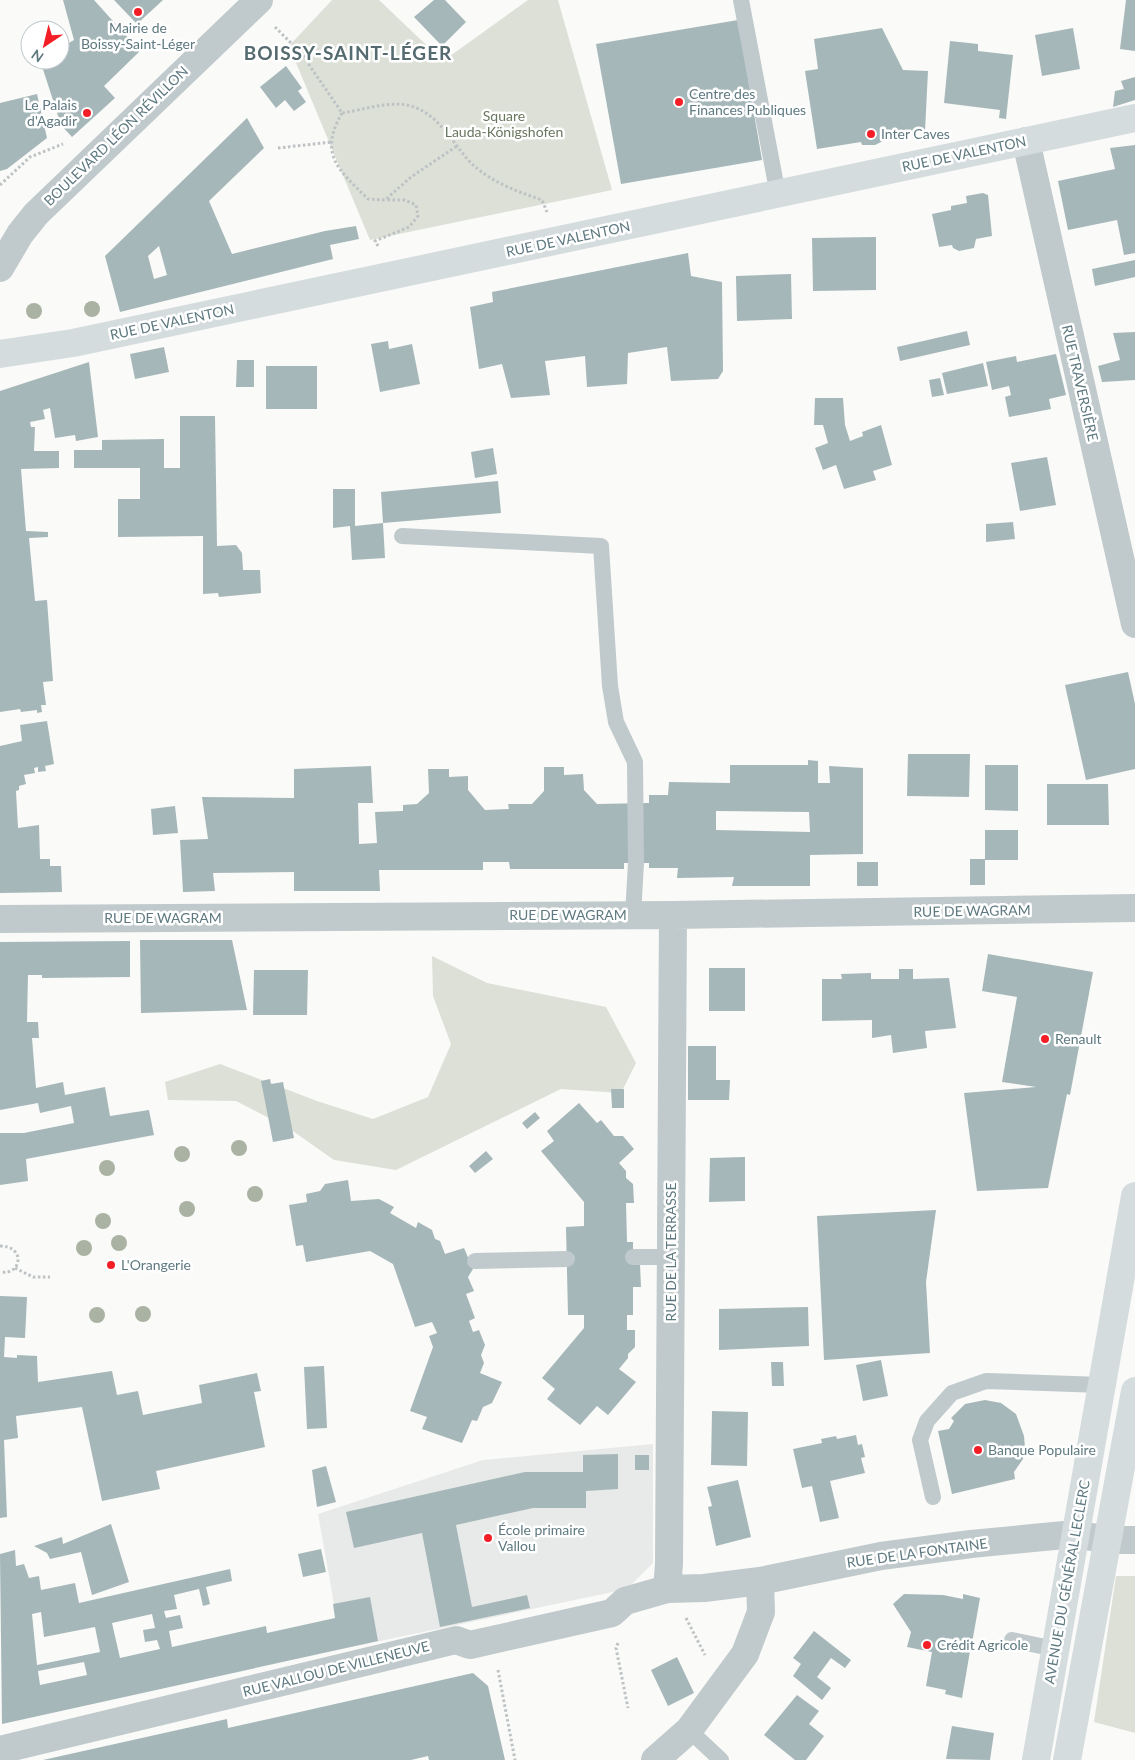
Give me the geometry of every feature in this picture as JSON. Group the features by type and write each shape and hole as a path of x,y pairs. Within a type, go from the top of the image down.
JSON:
{"main road":[{"name":"RUE DE VALENTON","path":"0,354 73,343 1135,118"},
{"name":"AVENUE DU GÉNÉRAL LECLERC","path":"1036,1760 1135,1196"},
{"path":"1067,1760 1135,1391"}],"street":[{"name":"BOULEVARD LÉON RÉVILLON","path":"0,268 20,234 36,214 256,2"},
{"name":"RUE TRAVERSIÈRE","path":"1026,142 1135,624"},
{"name":"RUE DE WAGRAM","path":"0,918 673,915 1135,908"},
{"name":"RUE DE LA TERRASSE","path":"667,1589 669,1564 673,915"},
{"name":"RUE DE LA FONTAINE","path":"667,1589 704,1588 760,1580 881,1556 971,1544 1075,1534 1108,1540 1135,1540"},
{"path":"655,1760 689,1730 745,1654 761,1612 760,1580"},
{"name":"RUE VALLOU DE VILLENEUVE","path":"0,1750 456,1640 470,1646 612,1613 625,1601 667,1589"}],"lane":[{"path":"741,0 778,195"},
{"path":"402,536 601,546 610,686 616,722 634,762 636,863 633,915"},
{"path":"633,1257 671,1257"},
{"path":"476,1262 567,1259"},
{"path":"933,1497 920,1440 927,1421 952,1393 986,1382 1101,1385"},
{"path":"1012,1640 1055,1649"},
{"path":"689,1730 721,1760"}],"path":[{"path":"256,2 300,53 342,113"},
{"path":"342,113 396,104 414,106 437,120 472,163 503,186 542,200 549,217"},
{"path":"342,113 335,126 331,151 339,170 368,199 405,200 416,205 418,216 409,227 376,241 382,253"},
{"path":"278,148 332,142"},
{"path":"385,200 412,177 457,146"},
{"path":"0,1246 9,1246 16,1252 18,1260 15,1268 10,1272 0,1272"},
{"path":"15,1268 33,1277 50,1277"},
{"path":"684,1615 710,1664 726,1680"},
{"path":"492,1640 515,1760"},
{"path":"619,1641 616,1648 628,1708"}],"shaded area":[{"name":"École primaire Vallou","path":"653,1444 653,1563 627,1589 342,1649 318,1514 483,1460"}],"green space":[{"name":"Square Lauda-Königshofen","path":"332,0 379,0 443,61 528,0 558,0 612,190 370,240 289,46"},
{"path":"432,956 487,983 606,1007 636,1063 621,1093 561,1089 396,1170 334,1160 290,1129 236,1101 168,1100 165,1082 220,1064 317,1101 373,1119 428,1097 451,1044 433,996"},
{"path":"1116,1576 1135,1576 1135,1733 1094,1722"}],"building":[{"path":"63,0 94,0 140,51 104,86 115,98 72,137 61,125 43,70 70,70 70,42 74,40"},
{"name":"Mairie de Boissy-Saint-Léger","path":"114,0 163,0 137,24"},
{"path":"434,0 445,0 466,22 442,46 414,17"},
{"path":"1126,0 1135,0 1135,51 1120,49"},
{"name":"Centre des Finances Publiques","path":"738,20 762,160 621,184 596,44"},
{"path":"882,28 903,70 928,71 925,131 883,138 883,141 875,145 862,145 861,142 817,149 805,71 818,69 814,39"},
{"path":"1073,28 1080,69 1042,76 1035,35"},
{"path":"950,41 978,44 978,51 1013,55 1006,119 999,118 1000,110 944,103"},
{"path":"286,66 302,88 298,91 306,102 294,111 285,100 276,108 260,87"},
{"path":"1135,77 1135,100 1113,107 1115,91 1124,89 1121,81"},
{"path":"37,94 47,138 7,169 0,171 0,103"},
{"path":"247,118 264,148 209,201 232,254 325,231 356,226 359,239 330,245 333,259 120,312 105,256","holes":["159,246 167,275 154,279 148,256"]},
{"path":"1135,145 1135,253 1124,255 1117,220 1068,230 1058,181 1115,169 1110,148"},
{"path":"983,193 988,195 992,236 976,239 974,248 959,251 953,248 952,245 939,247 932,214 951,210 951,206 967,203 966,196"},
{"path":"876,237 876,290 813,291 812,238"},
{"path":"688,253 691,276 722,282 723,371 718,379 671,381 667,347 628,353 627,384 587,387 585,356 545,361 550,395 511,398 502,364 479,369 470,307 493,302 492,292"},
{"path":"1135,260 1135,277 1095,286 1092,269"},
{"path":"791,274 792,319 737,321 736,276"},
{"path":"967,331 970,345 900,361 897,347"},
{"path":"1135,332 1135,380 1102,382 1098,366 1120,360 1113,333"},
{"path":"388,341 389,349 412,344 420,384 380,392 371,344"},
{"path":"164,347 169,372 135,379 130,354"},
{"path":"1056,354 1066,395 1049,399 1051,409 1009,417 1005,397 1011,395 1009,386 992,390 986,362 1016,356 1017,362"},
{"path":"237,360 254,360 254,387 236,387"},
{"path":"89,362 98,437 76,441 75,435 55,438 50,408 43,410 45,419 30,422 31,427 35,427 34,451 59,451 59,468 21,469 26,531 48,532 48,537 29,538 35,601 47,600 53,681 43,682 46,705 41,705 42,712 37,713 37,710 21,712 20,709 0,712 0,391"},
{"path":"983,363 988,386 947,394 942,373"},
{"path":"266,366 317,366 317,409 266,409"},
{"path":"940,378 944,395 932,397 929,380"},
{"path":"815,398 843,398 845,425 850,441 863,436 862,432 881,425 892,465 873,471 876,480 844,489 836,465 823,470 815,448 828,443 823,425 814,425"},
{"path":"180,416 215,416 217,546 236,545 242,553 243,570 260,570 261,593 219,597 218,593 203,594 203,536 118,537 118,499 140,499 140,468 74,468 74,450 102,450 102,440 164,439 164,468 180,468"},
{"path":"493,448 497,474 475,478 471,452"},
{"path":"1047,457 1056,505 1020,511 1011,463"},
{"path":"498,481 501,513 383,523 381,492"},
{"path":"333,489 355,489 355,526 383,523 385,558 352,560 350,526 333,528"},
{"path":"1013,522 1015,539 986,542 986,524"},
{"path":"1128,672 1135,704 1135,769 1086,780 1065,685"},
{"path":"47,721 54,764 45,766 46,771 38,772 38,767 34,768 35,773 24,775 26,784 19,786 19,790 16,791 18,828 39,825 40,859 50,859 50,866 61,866 62,892 0,893 0,746 22,741 20,725"},
{"path":"908,754 970,754 969,797 907,796"},
{"path":"808,760 818,761 818,783 830,783 829,766 863,768 863,854 810,855 810,886 732,886 734,877 677,878 678,868 649,868 649,863 624,863 624,869 510,869 509,862 483,862 483,870 379,870 380,891 294,891 294,872 213,873 215,891 183,892 180,840 208,839 202,797 294,798 294,769 371,766 373,803 358,803 359,844 377,843 375,812 403,811 403,805 417,804 429,793 428,769 449,769 449,777 468,776 468,790 485,810 509,809 508,804 532,804 544,791 544,767 564,767 564,775 583,774 584,790 597,804 649,803 649,795 668,795 669,782 730,783 730,765 808,765","holes":["716,811 809,812 810,832 716,830"]},
{"path":"985,765 1018,765 1018,811 985,810"},
{"path":"1047,784 1108,784 1109,825 1047,825"},
{"path":"175,806 178,833 153,835 151,809"},
{"path":"985,830 1018,830 1018,860 985,860"},
{"path":"970,859 985,859 985,885 970,885"},
{"path":"857,862 878,862 878,886 857,886"},
{"path":"140,940 232,940 247,1010 141,1013"},
{"path":"130,941 130,977 42,978 42,975 28,975 27,1022 38,1022 39,1038 32,1038 36,1088 63,1082 65,1095 105,1087 110,1116 149,1110 154,1135 26,1159 28,1181 0,1185 0,1133 24,1133 74,1123 71,1106 40,1113 38,1103 0,1110 0,942"},
{"name":"Renault","path":"988,954 1093,972 1070,1095 1067,1094 1048,1188 977,1191 964,1093 1036,1087 1002,1082 1017,997 982,991"},
{"path":"709,968 745,968 745,1011 709,1011"},
{"path":"899,969 913,969 913,979 949,978 956,1028 925,1031 927,1048 893,1053 891,1035 872,1038 872,1020 822,1021 822,979 842,979 841,974 871,973 871,979 899,979"},
{"path":"254,970 308,970 307,1015 253,1015"},
{"path":"688,1046 716,1046 716,1080 730,1080 729,1100 688,1100"},
{"path":"270,1079 271,1084 283,1082 294,1138 273,1142 261,1081"},
{"path":"611,1089 624,1089 624,1108 612,1108"},
{"path":"579,1103 597,1123 601,1120 614,1136 623,1136 634,1149 619,1163 626,1171 626,1178 633,1184 634,1203 626,1203 627,1242 633,1242 633,1257 640,1264 641,1287 633,1287 633,1315 627,1315 627,1330 635,1330 635,1347 628,1354 628,1358 619,1369 636,1382 608,1415 597,1406 580,1425 547,1399 555,1389 542,1378 584,1328 584,1315 568,1315 566,1227 584,1226 584,1202 541,1151 554,1141 547,1131"},
{"path":"535,1112 540,1118 527,1129 522,1123"},
{"path":"486,1151 493,1159 475,1173 469,1166"},
{"path":"745,1157 745,1201 709,1202 710,1158"},
{"path":"348,1180 351,1201 379,1199 394,1207 390,1213 416,1228 418,1222 432,1230 435,1239 440,1241 445,1254 464,1248 473,1269 468,1277 474,1291 466,1294 475,1318 469,1321 473,1332 479,1330 485,1345 481,1355 484,1363 480,1373 502,1382 492,1403 483,1407 477,1421 472,1420 462,1443 422,1429 427,1417 410,1411 433,1347 429,1336 437,1333 432,1322 415,1327 393,1264 370,1251 306,1262 303,1245 296,1246 289,1205 307,1202 306,1194 320,1191 325,1184"},
{"path":"936,1210 926,1282 930,1353 824,1360 817,1216"},
{"path":"0,1296 27,1297 25,1338 5,1337 4,1357 17,1358 17,1355 37,1356 38,1382 112,1371 117,1395 138,1391 143,1415 202,1403 199,1385 257,1373 261,1391 254,1392 265,1447 156,1471 160,1489 102,1501 82,1407 16,1416 18,1438 4,1440 7,1517 0,1518"},
{"path":"808,1307 809,1346 719,1350 719,1309"},
{"path":"881,1360 888,1396 863,1401 856,1365"},
{"path":"771,1362 783,1362 784,1386 772,1386"},
{"path":"324,1366 327,1428 307,1429 304,1367"},
{"name":"Banque Populaire","path":"985,1400 1001,1403 1016,1414 1024,1436 1025,1448 1023,1459 1014,1472 1015,1479 952,1494 938,1431 949,1429 954,1421 951,1418 965,1404"},
{"path":"712,1411 748,1412 747,1466 711,1465"},
{"path":"856,1435 858,1445 862,1444 865,1457 861,1458 865,1473 830,1481 839,1518 820,1522 812,1486 802,1488 793,1449 822,1443 821,1439 836,1436 837,1439"},
{"path":"618,1454 618,1489 586,1491 586,1508 533,1508 456,1525 472,1607 527,1595 530,1608 440,1627 422,1533 354,1548 346,1512 525,1472 583,1472 583,1455"},
{"path":"635,1455 649,1455 649,1470 635,1470"},
{"path":"326,1466 336,1502 317,1507 312,1470"},
{"path":"738,1480 751,1537 716,1546 708,1507 712,1506 707,1487"},
{"path":"111,1524 129,1582 92,1595 81,1552 50,1559 47,1553 34,1546 62,1537 63,1544"},
{"path":"321,1549 326,1572 303,1577 298,1554"},
{"path":"15,1550 16,1566 24,1564 29,1578 39,1576 41,1590 75,1583 79,1603 230,1569 232,1581 206,1587 210,1604 203,1606 199,1589 174,1595 177,1609 164,1611 166,1618 180,1615 183,1628 169,1631 172,1647 266,1626 267,1633 335,1618 333,1604 370,1597 378,1641 2,1724 0,1554","holes":["41,1612 44,1637 95,1627 100,1652 37,1665 32,1614","152,1614 155,1628 143,1630 145,1642 157,1640 160,1649 120,1658 112,1623","84,1662 87,1675 40,1685 38,1671"]},
{"name":"Crédit Agricole","path":"904,1594 943,1595 963,1599 963,1594 980,1598 972,1643 947,1638 945,1646 970,1651 962,1698 945,1694 946,1690 926,1686 932,1652 907,1647 911,1632 893,1604"},
{"path":"814,1631 851,1660 845,1668 831,1658 817,1677 831,1688 822,1700 793,1676 801,1664 793,1658"},
{"path":"677,1657 694,1693 668,1706 651,1670"},
{"path":"473,1673 488,1686 505,1760 429,1760 428,1756 411,1760 43,1760 227,1719 228,1728"},
{"path":"797,1695 819,1711 809,1724 824,1736 806,1760 795,1760 764,1735"},
{"path":"952,1726 994,1733 990,1760 946,1759"}],"place":[{"name":"Mairie de Boissy-Saint-Léger","path":"138,12"},
{"name":"Centre des Finances Publiques","path":"679,102"},
{"name":"Le Palais d'Agadir","path":"87,113"},
{"name":"Inter Caves","path":"871,134"},
{"name":"Renault","path":"1045,1039"},
{"name":"L'Orangerie","path":"111,1265"},
{"name":"Banque Populaire","path":"978,1450"},
{"name":"École primaire Vallou","path":"488,1538"},
{"name":"Crédit Agricole","path":"927,1645"}],"district":[{"name":"BOISSY-SAINT-LÉGER","path":"348,53"}]}
